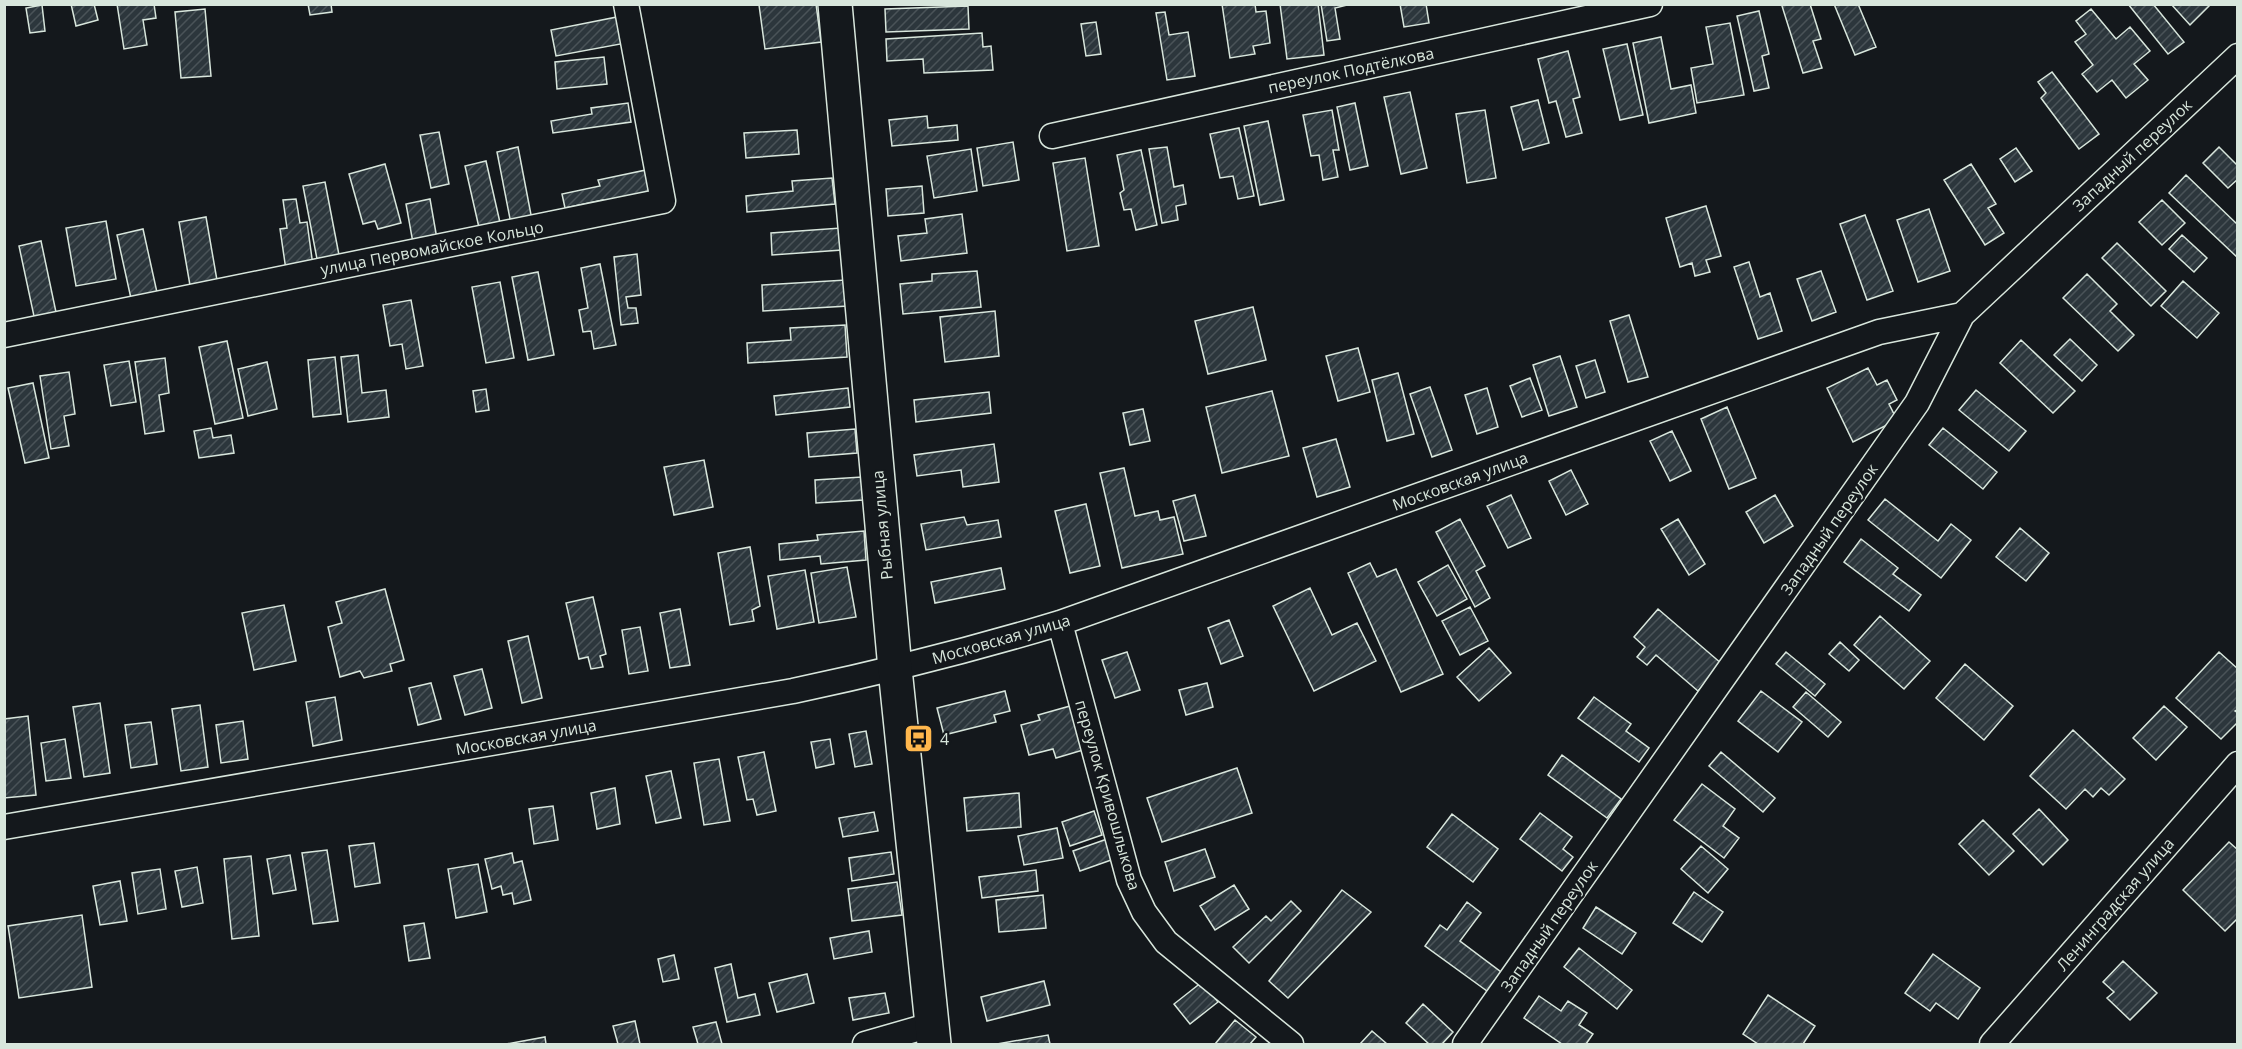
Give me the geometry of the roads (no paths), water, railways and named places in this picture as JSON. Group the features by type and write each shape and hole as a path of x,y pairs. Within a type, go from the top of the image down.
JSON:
{"street":[{"name":"улица Первомайское Кольцо","path":"4,335 663,201 626,4"},
{"name":"Рыбная улица","path":"835,4 895,669 933,1035"},
{"name":"переулок Подтёлкова","path":"1052,136 1650,4"},
{"name":"Западный переулок","path":"1465,1044 1917,403 1962,315 2238,56"},
{"name":"Московская улица","path":"4,827 793,691 977,648 1060,623 1879,332 1962,315"},
{"name":"переулок Кривошлыкова","path":"1060,623 1129,880 1144,912 1166,942 1291,1044"},
{"name":"Ленинградская улица","path":"1992,1044 2238,764"},
{"path":"865,1044 933,1035"}],"place":[{"name":"4","path":"919,739"}]}
